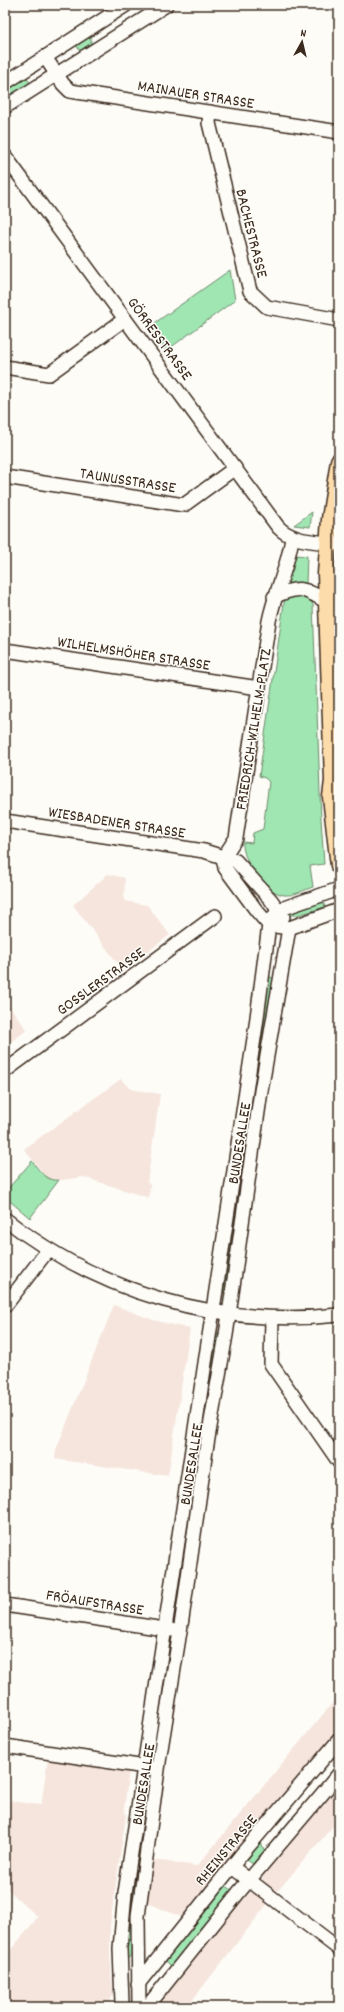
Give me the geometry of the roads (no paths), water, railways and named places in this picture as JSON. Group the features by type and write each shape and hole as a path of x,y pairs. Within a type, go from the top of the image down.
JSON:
{"main road":[{"path":"339,461 334,543 326,574 333,781 331,797 339,866"}],"street":[{"path":"5,83 126,5"},
{"path":"5,107 166,5"},
{"name":"MAINAUER STRASSE","path":"45,57 62,84 70,91 339,132"},
{"name":"BACHESTRASSE","path":"210,112 209,124 250,291 267,307 339,320"},
{"name":"GÖRRESSTRASSE","path":"5,156 278,527 284,534 292,538"},
{"path":"5,367 49,374 125,319"},
{"name":"TAUNUSSTRASSE","path":"5,478 184,505 235,468"},
{"path":"292,538 334,543"},
{"name":"FRIEDRICH-WILHELM-PLATZ","path":"223,858 236,838 258,688 274,597 285,572 292,538"},
{"path":"274,597 298,588 310,592 327,602"},
{"name":"WILHELMSHÖHER STRASSE","path":"5,650 258,688"},
{"name":"WIESBADENER STRASSE","path":"5,821 204,851 223,858"},
{"path":"289,928 278,910 236,861 223,858 225,868 269,925 289,928 339,910"},
{"path":"269,925 278,910 339,889"},
{"name":"GOSSLERSTRASSE","path":"5,1072 215,916"},
{"name":"BUNDESALLEE","path":"122,2006 120,1958 121,1928 164,1629 256,1025 269,925"},
{"name":"BUNDESALLEE","path":"139,2007 140,1981 138,1916 160,1769 160,1754 180,1631 206,1450 229,1314 260,1099 289,928"},
{"path":"5,1218 48,1250 85,1270 128,1289 168,1302 229,1314 272,1318 304,1318 339,1315"},
{"path":"5,1306 48,1250"},
{"path":"272,1318 271,1364 339,1462"},
{"name":"FRÖAUFSTRASSE","path":"5,1605 180,1631"},
{"name":"RHEINSTRASSE","path":"122,2006 140,1981 232,1866 339,1740"},
{"path":"5,1746 160,1769"},
{"path":"147,2007 249,1880 339,1774"},
{"path":"232,1866 339,1949"}]}
